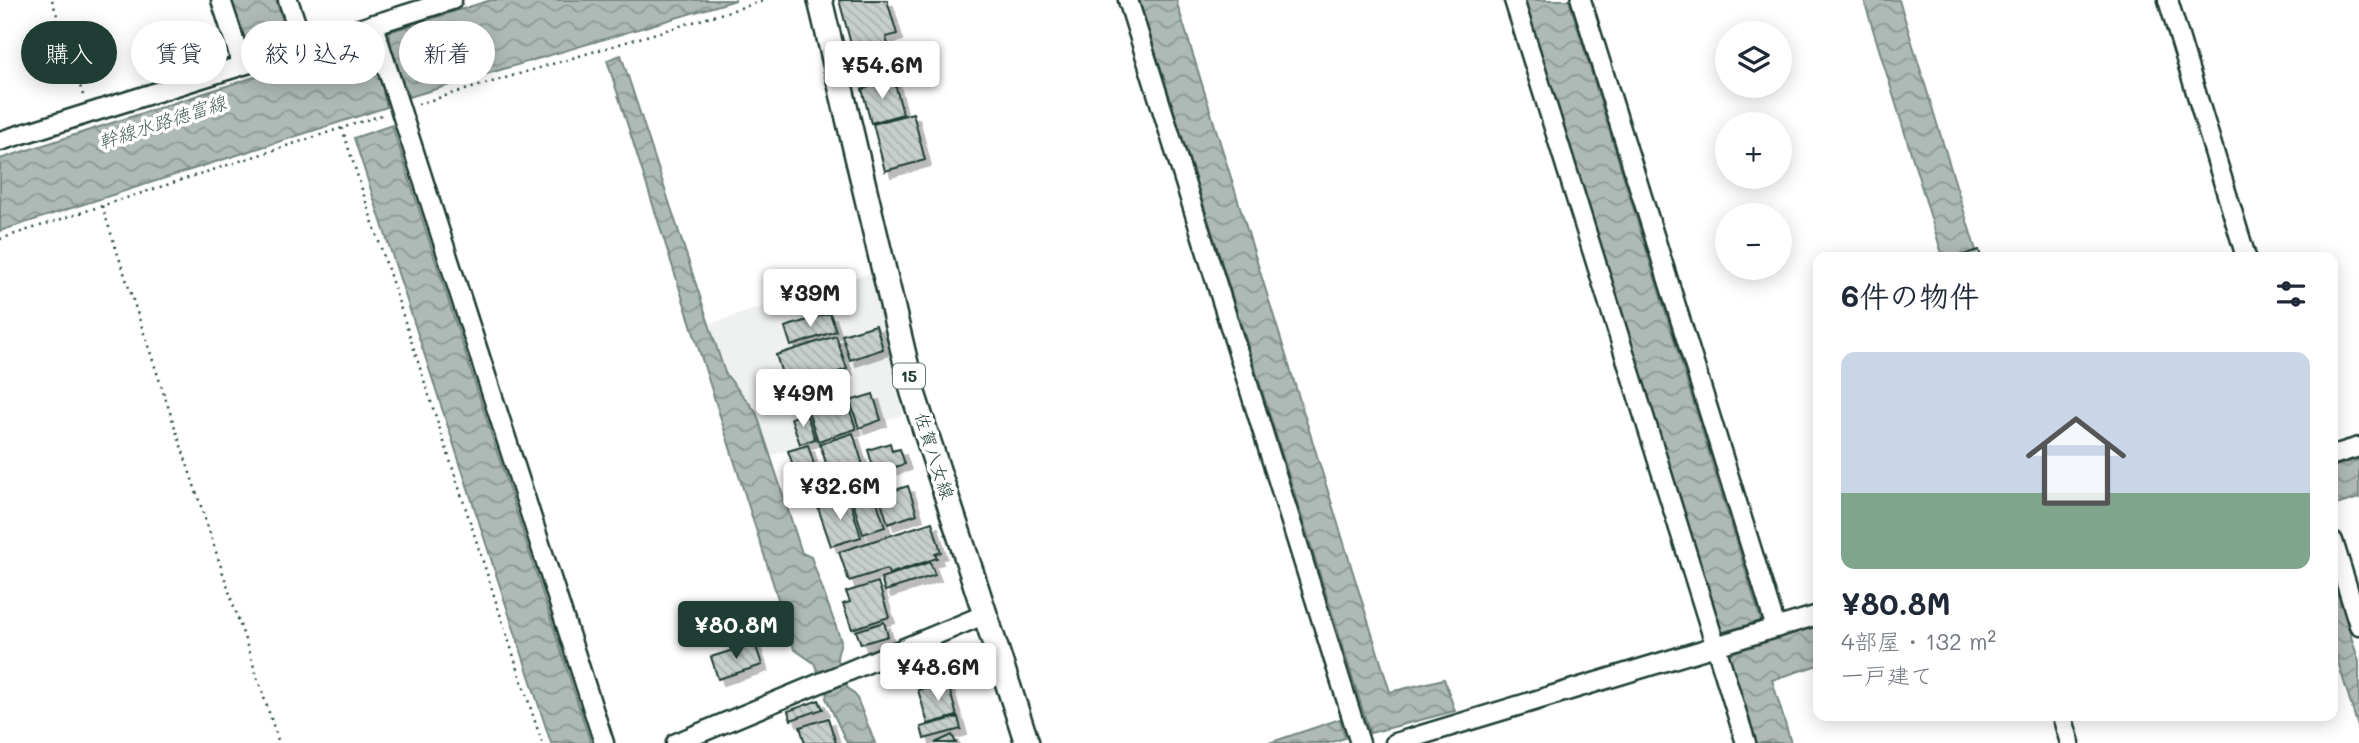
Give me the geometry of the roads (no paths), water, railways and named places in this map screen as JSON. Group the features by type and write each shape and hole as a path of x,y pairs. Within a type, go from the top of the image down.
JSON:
{"main road":[{"name":"佐賀八女線","path":"820,0 913,393 1027,743"}],"street":[{"path":"221,0 241,61"},
{"path":"288,0 295,21"},
{"path":"385,26 452,0"},
{"path":"1128,0 1360,743"},
{"path":"1514,0 1746,743"},
{"path":"1581,0 1776,628"},
{"path":"2168,0 2244,252"},
{"path":"385,62 604,743"},
{"path":"0,141 241,64"},
{"path":"2338,453 2359,447"},
{"path":"2338,557 2359,625"},
{"path":"676,743 986,614"},
{"path":"1395,743 1813,617"},
{"path":"2063,721 2070,743"}],"water":[{"path":"228,0 276,0 283,21 241,21 241,39"},
{"path":"491,0 736,0 495,71 495,21 424,21"},
{"path":"1139,0 1176,0 1390,692 1444,679 1455,711 1370,733"},
{"path":"1525,0 1569,0 1761,621 1720,633"},
{"path":"1864,0 1899,0 1976,252 1941,252"},
{"name":"幹線水路徳富線","path":"399,29 399,84 453,84 409,97 405,87 383,93 387,107 0,231 0,159 241,81 241,84 385,84 385,47 391,46 389,32"},
{"path":"621,55 725,373 756,412 802,553 811,557 841,641 837,657 847,687 856,696 875,743 847,743 826,698 827,693 814,663 794,649 607,60"},
{"path":"392,125 589,743 551,743 354,138"},
{"path":"2359,459 2359,498 2338,504 2338,465"},
{"path":"2338,594 2359,662 2359,730 2338,662"},
{"path":"1813,628 1813,667 1772,680 1791,743 1756,743 1729,654"},
{"path":"1340,719 1345,738 1329,743 1269,743"}]}
